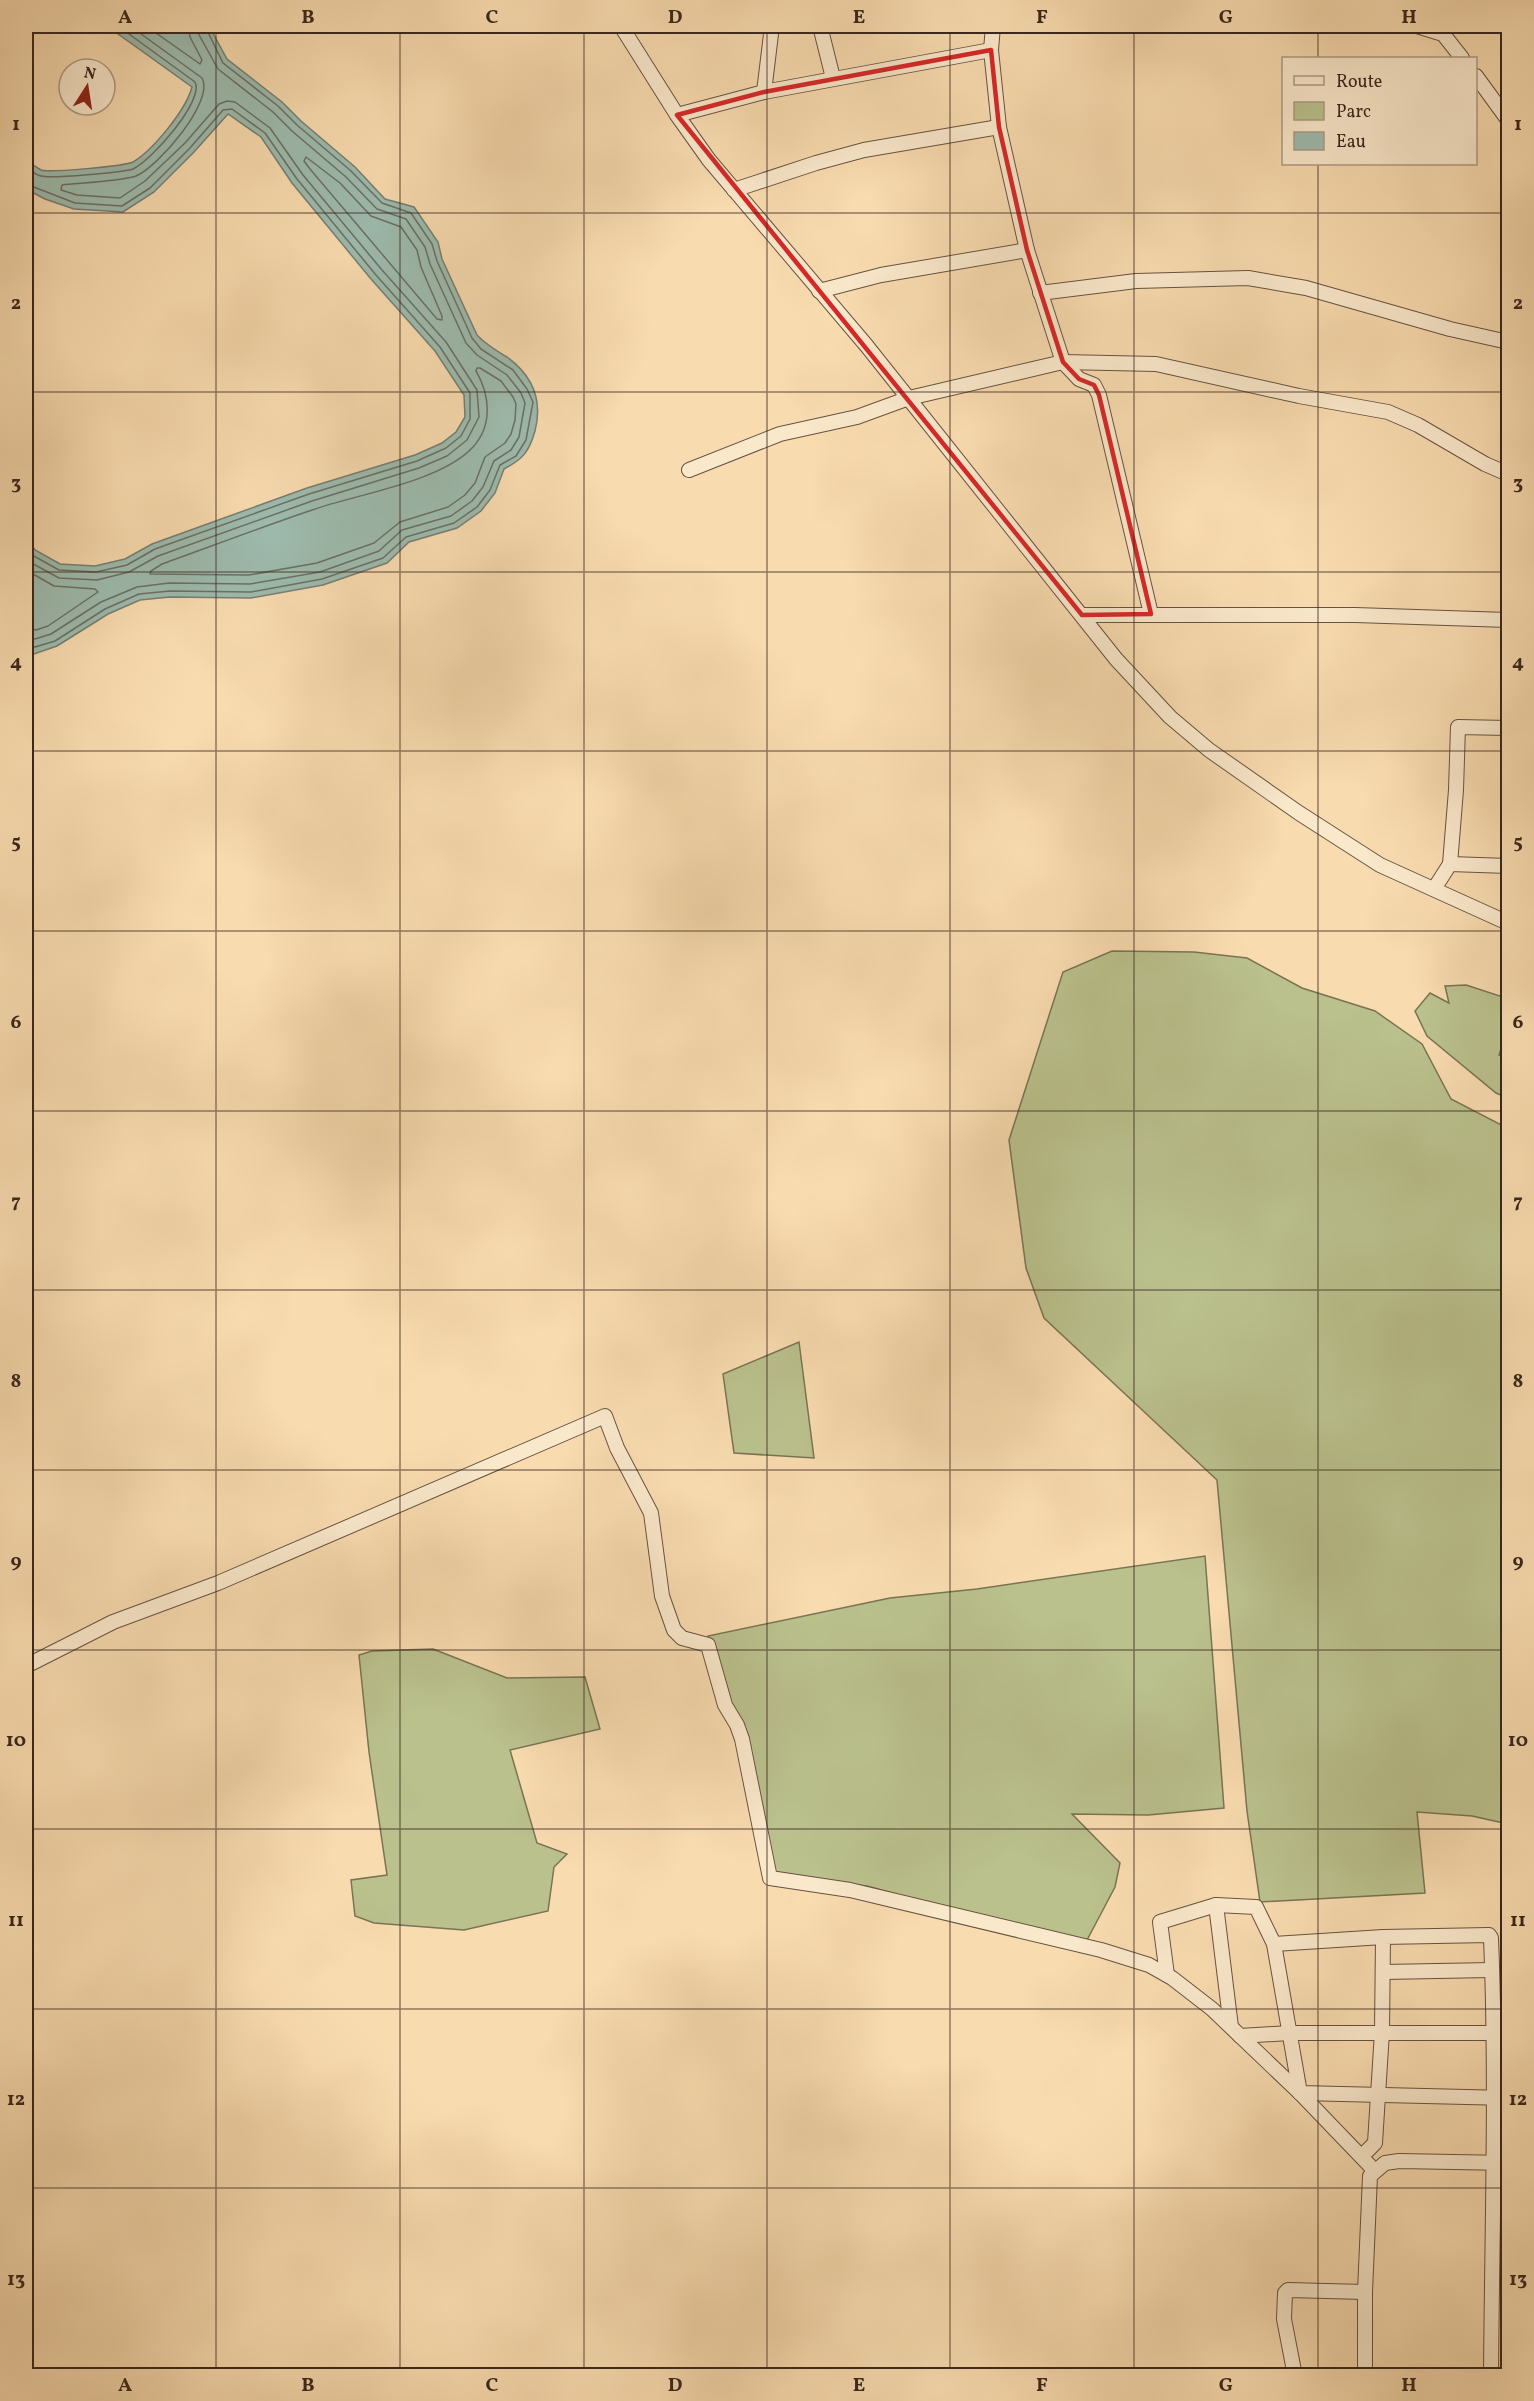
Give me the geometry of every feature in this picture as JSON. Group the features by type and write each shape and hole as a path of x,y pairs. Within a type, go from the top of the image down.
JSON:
{"street":[{"path":"764,92 772,26"},
{"path":"820,26 832,78"},
{"path":"993,26 991,50 999,127 1027,250 1063,362 1079,379 1094,385 1099,395 1151,614"},
{"path":"1417,26 1443,34 1461,57"},
{"path":"624,28 677,115 734,190 909,398 1137,683 1170,717 1209,750 1365,857 1509,923"},
{"path":"677,115 764,92 991,50"},
{"path":"1477,77 1509,120"},
{"path":"734,190 864,150 999,127"},
{"path":"819,291 881,275 1027,250"},
{"path":"1040,293 1137,281 1248,278 1306,288 1450,330 1509,342"},
{"path":"688,470 770,437 856,417 909,398 1063,362 1156,364 1299,396 1389,412 1418,425 1485,464 1509,474"},
{"path":"1082,615 1364,615 1509,620"},
{"path":"1434,889 1450,864 1458,727 1509,728"},
{"path":"1450,864 1509,866"},
{"path":"26,1666 113,1622 218,1583 605,1416 617,1448 651,1513 662,1596 674,1630 682,1638 710,1647 725,1705 737,1725 770,1878 842,1888 1139,1961 1167,1975 1204,2001 1300,2092 1374,2170"},
{"path":"1167,1975 1160,1922 1216,1905 1256,1907 1274,1944 1300,2092"},
{"path":"1216,1905 1235,2031"},
{"path":"1274,1944 1383,1937 1486,1934 1491,1938 1492,1970 1501,2033 1502,2098 1493,2163 1491,2376"},
{"path":"1362,2156 1374,2145 1379,2096 1383,1937"},
{"path":"1383,1972 1492,1970"},
{"path":"1235,2031 1501,2033"},
{"path":"1300,2092 1502,2098"},
{"path":"1365,2376 1368,2182 1374,2170 1385,2163 1399,2161 1509,2163"},
{"path":"1295,2376 1284,2319 1285,2293 1288,2290 1365,2292"}],"highlighted area":[{"path":"991,50 999,127 1027,250 1063,362 1079,379 1094,385 1099,395 1151,614 1082,615 677,115 764,92"}],"green space":[{"path":"1112,951 1194,952 1247,958 1302,988 1375,1011 1422,1044 1451,1099 1505,1127 1508,1125 1508,1824 1472,1816 1417,1812 1425,1893 1260,1902 1247,1811 1217,1480 1044,1318 1026,1268 1009,1140 1063,972"},
{"path":"1466,985 1503,997 1508,1027 1499,1055 1508,1058 1508,1098 1496,1093 1427,1036 1415,1011 1430,993 1449,1003 1445,986"},
{"path":"799,1342 814,1458 734,1453 723,1374"},
{"path":"1205,1556 1224,1808 1148,1815 1072,1814 1120,1863 1115,1887 1086,1942 1037,1933 867,1886 771,1876 708,1636 890,1598 977,1589"},
{"path":"433,1649 507,1678 585,1677 600,1729 510,1750 537,1843 567,1854 554,1867 548,1911 464,1930 374,1923 355,1916 351,1880 387,1875 369,1752 359,1655 372,1651"}],"water":[{"path":"107,26 209,26 227,59 282,102 355,167 385,199 414,207 438,242 442,259 477,335 516,364 529,381 537,399 537,420 528,450 516,462 504,469 495,493 481,511 457,528 409,542 387,563 323,585 251,598 170,597 140,600 108,614 57,646 34,654 26,650 26,537 35,550 60,564 95,566 125,559 152,544 307,488 415,455 442,443 456,432 465,417 464,395 435,351 371,279 292,183 261,137 228,114 154,192 123,212 74,209 45,199 26,189 26,159 41,170 47,171 133,162 168,129 189,96 192,87"}]}
